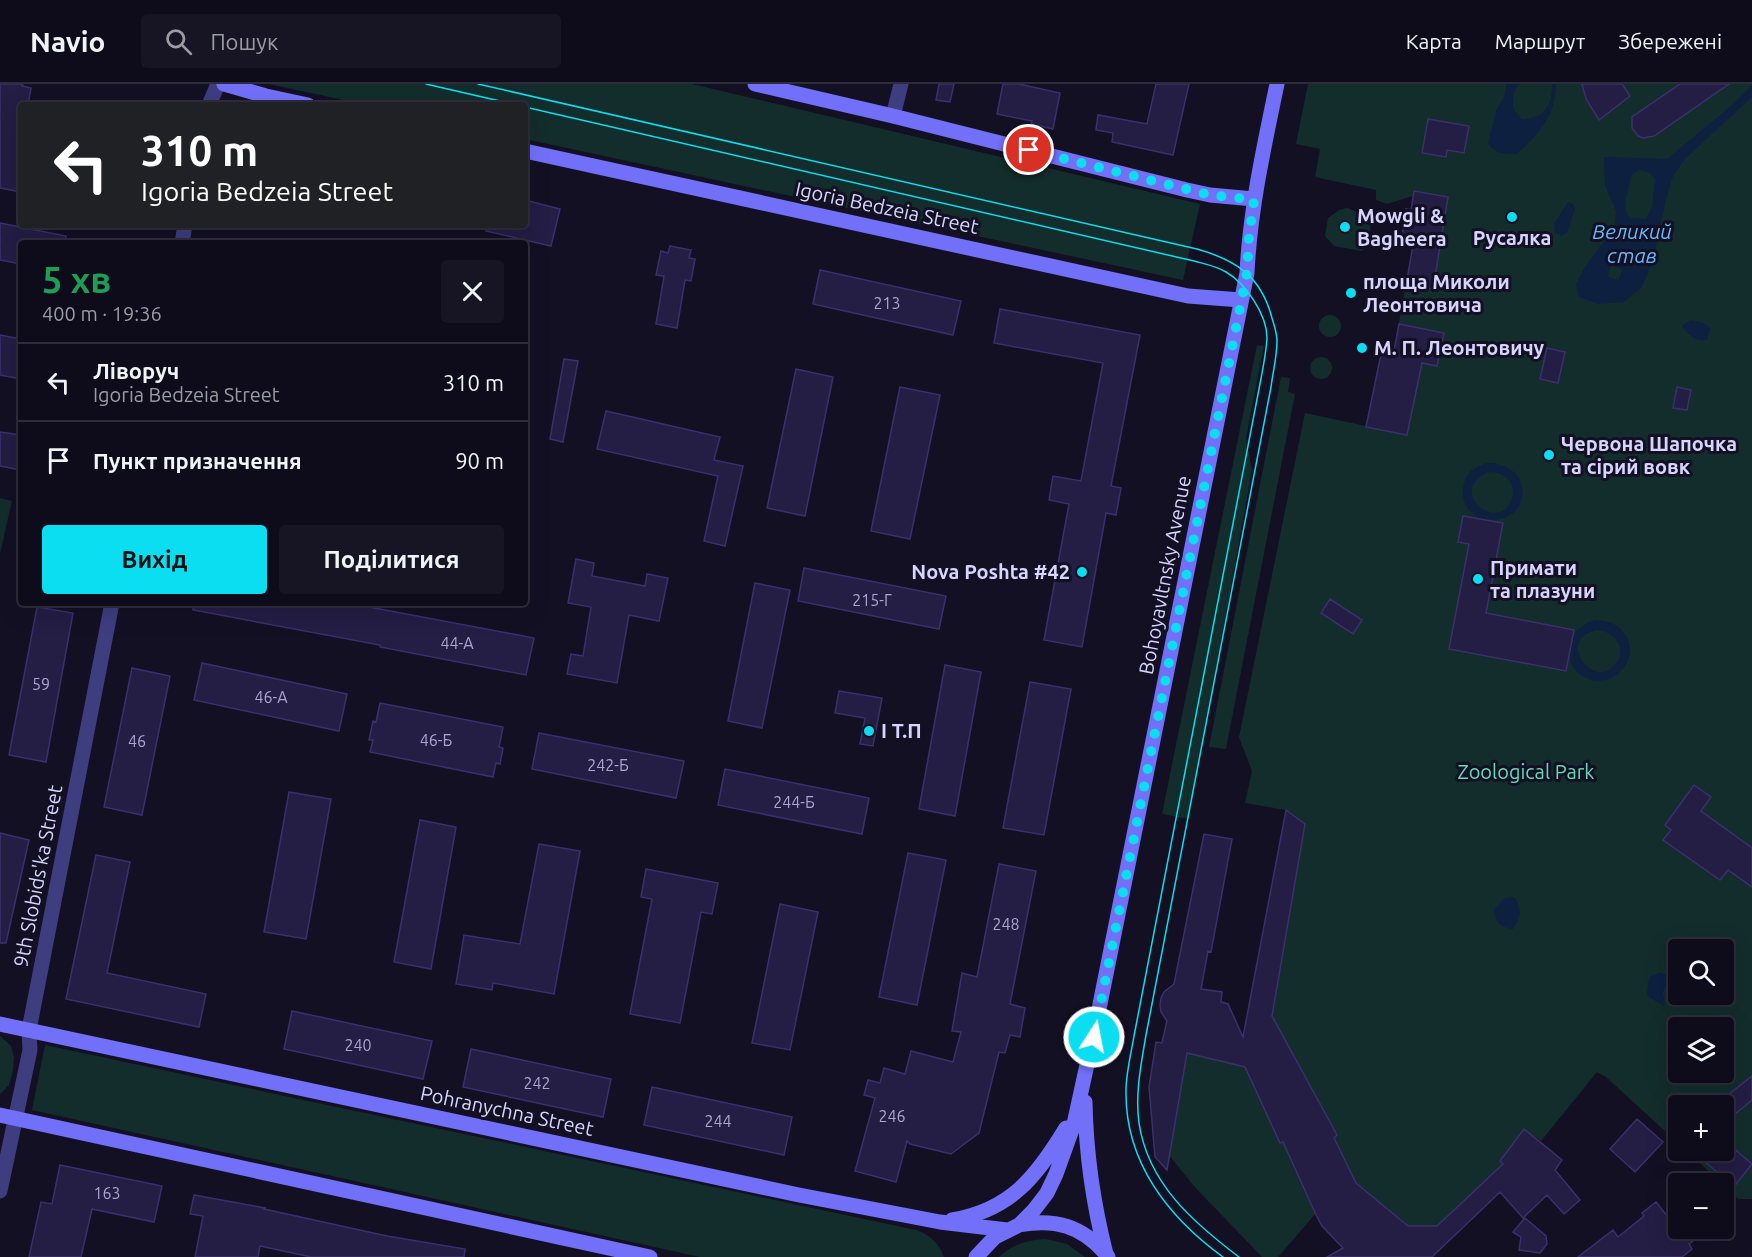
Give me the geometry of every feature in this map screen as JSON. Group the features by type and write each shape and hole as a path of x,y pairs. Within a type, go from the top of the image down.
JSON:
{"main road":[{"path":"224,84 294,102"},
{"path":"754,84 893,116 1187,190 1254,200"},
{"name":"Bohoyavltnsky Avenue","path":"976,1257 995,1237 1013,1227 1034,1210 1047,1192 1056,1174 1081,1098 1247,273 1254,200 1277,84"},
{"name":"Igoria Bedzeia Street","path":"528,152 1188,296 1241,300"},
{"name":"Pohranychna Street","path":"0,1024 799,1195 940,1222 1013,1227 1047,1222 1067,1226 1086,1235 1107,1255"},
{"name":"Bohoyavltnsky Avenue","path":"1086,1072 1088,1164 1094,1204 1107,1255"},
{"path":"940,1222 968,1217 995,1207 1018,1191 1038,1171 1054,1148 1081,1098"},
{"path":"0,1115 650,1257"}],"street":[{"path":"210,102 218,84"},
{"path":"893,116 901,84"},
{"name":"9th Slobids'ka Street","path":"0,1191 30,1050 29,1030 111,606"}],"green space":[{"path":"269,84 692,84 1200,204 1183,280 528,140 528,102 353,102"},
{"name":"Zoological Park","path":"1308,84 1752,84 1752,1199 1738,1199 1734,1195 1734,1173 1710,1173 1698,1161 1734,1161 1734,1095 1668,1095 1668,1134 1606,1077 1597,1072 1541,1141 1524,1129 1501,1161 1503,1164 1437,1226 1408,1226 1356,1183 1334,1138 1337,1135 1272,1016 1305,825 1286,810 1245,803 1252,771 1239,737 1305,413 1366,426 1381,354 1393,356 1413,245 1401,243 1406,209 1411,210 1413,196 1387,204 1376,200 1376,190 1315,177 1320,149 1296,144"},
{"path":"1347,208 1357,212 1371,224 1368,246 1362,251 1334,246 1325,236 1328,218 1339,210"},
{"path":"1330,315 1338,318 1341,326 1338,334 1330,337 1322,334 1319,326 1322,318"},
{"path":"1257,345 1264,346 1246,438 1252,470 1189,819 1162,814"},
{"path":"1321,357 1329,360 1332,368 1329,376 1321,379 1313,376 1310,368 1313,360"},
{"path":"1281,377 1290,378 1288,392 1295,394 1226,749 1209,747"},
{"path":"0,498 12,501 0,554"},
{"path":"0,1036 11,1046 14,1057 9,1085 0,1094"},
{"path":"45,1045 916,1230 933,1240 944,1257 700,1257 32,1110"},
{"path":"1188,1047 1245,1067 1280,1143 1290,1138 1288,1154 1311,1205 1323,1205 1278,1257 1262,1257 1193,1185 1169,1155 1159,1162 1154,1146 1172,1141"},
{"path":"1046,1239 1067,1244 1085,1257 999,1257 1021,1244"}],"water":[{"path":"1506,84 1520,84 1516,87 1513,104 1515,111 1522,119 1536,116 1546,109 1551,99 1552,84 1556,84 1553,105 1544,124 1517,154 1500,153 1488,143 1496,111 1504,97"},
{"name":"Великий став","path":"1752,85 1752,97 1685,159 1673,176 1654,257 1642,287 1624,302 1599,304 1579,297 1576,284 1584,268 1615,223 1616,211 1605,185 1604,157 1667,159 1731,106","holes":["1639,170 1650,173 1655,179 1652,207 1646,219 1627,215 1625,203 1631,175","1613,266 1622,269 1619,280 1608,277 1609,268"]},
{"path":"1568,202 1573,204 1575,209 1567,233 1561,236 1555,232 1554,224"},
{"path":"1690,320 1704,323 1710,328 1707,340 1696,339 1686,332 1682,326"},
{"path":"1487,463 1510,469 1520,480 1522,487 1520,504 1516,510 1496,520 1488,520 1475,515 1464,502 1466,479 1472,471","holes":["1489,472 1508,479 1513,488 1512,499 1506,509 1497,513 1479,506 1473,498 1472,489 1477,480"]},
{"path":"1606,621 1622,630 1627,638 1630,648 1629,658 1618,674 1610,679 1590,680 1579,673 1571,662 1570,653 1575,632 1588,622","holes":["1597,630 1617,640 1620,656 1608,670 1599,672 1590,669 1578,653 1579,644 1584,636"]},
{"path":"1514,897 1520,913 1513,929 1499,924 1494,910 1503,899"},
{"path":"1660,973 1668,975 1668,988 1665,988 1663,993 1664,1006 1647,994 1651,976"}],"building":[{"path":"0,84 23,84 22,86 31,88 29,102 18,102 18,191 0,188"},
{"path":"939,84 954,84 950,102 936,100"},
{"path":"1003,84 1019,84 1060,93 1053,129 1031,124 1032,121 997,114"},
{"path":"1156,84 1189,84 1173,155 1112,142 1113,133 1096,130 1098,115 1147,124"},
{"path":"1582,84 1622,84 1630,96 1599,120 1586,99"},
{"path":"1680,84 1729,84 1654,136 1643,138 1638,136 1632,128 1632,117"},
{"path":"1428,119 1469,126 1464,153 1447,150 1446,157 1422,153"},
{"path":"1414,191 1448,197 1433,289 1406,285 1413,245 1401,243 1406,209 1411,210"},
{"path":"528,201 560,209 551,246 486,231 486,228 528,228"},
{"path":"0,223 66,236 65,240 18,240 18,263 0,260"},
{"path":"670,246 691,250 689,258 695,259 691,281 685,280 677,328 656,324 664,276 656,275 661,251 668,253"},
{"path":"820,270 961,301 953,335 813,304"},
{"path":"1000,309 1140,335 1111,486 1121,488 1116,515 1106,513 1082,647 1044,640 1069,504 1049,500 1053,476 1081,481 1103,363 994,343"},
{"path":"1399,324 1444,333 1437,366 1422,363 1407,435 1366,427 1381,354 1393,356"},
{"path":"0,335 18,338 18,378 0,375"},
{"path":"1547,348 1565,352 1558,383 1540,379"},
{"path":"564,359 578,361 563,442 550,439"},
{"path":"796,369 833,377 805,516 767,508"},
{"path":"900,387 940,395 910,539 871,531"},
{"path":"1677,387 1691,390 1687,410 1673,408"},
{"path":"606,411 720,437 714,460 743,466 725,546 704,541 718,476 597,449"},
{"path":"0,432 18,435 18,469 0,466"},
{"name":"Примати та плазуни","path":"1463,516 1503,523 1486,613 1574,630 1566,671 1449,649 1469,544 1458,542"},
{"path":"576,559 594,563 592,576 645,586 647,574 668,578 659,621 629,615 617,683 567,674 571,654 583,656 591,607 568,603"},
{"path":"804,568 946,596 939,629 798,601"},
{"path":"755,583 790,590 762,728 728,721"},
{"path":"1330,599 1362,620 1353,634 1321,613"},
{"path":"194,606 364,606 534,638 526,675 193,610"},
{"path":"37,607 73,613 46,762 9,755"},
{"path":"202,663 347,694 339,731 194,700"},
{"path":"945,665 981,672 955,816 919,809"},
{"path":"132,668 170,676 142,815 104,807"},
{"path":"1030,682 1071,689 1044,835 1003,828"},
{"name":"І Т.П","path":"839,691 882,698 873,746 860,744 865,718 835,713"},
{"path":"380,703 503,727 499,747 503,748 500,764 496,763 493,777 370,752 373,740 369,740"},
{"path":"539,733 684,761 676,798 532,769"},
{"path":"725,769 869,798 862,834 718,805"},
{"path":"1694,785 1711,797 1701,811 1752,848 1752,887 1728,870 1720,880 1663,840 1671,830 1665,825"},
{"path":"289,792 331,799 306,939 264,932"},
{"path":"1286,810 1305,824 1272,1016 1337,1135 1334,1138 1356,1183 1408,1226 1437,1226 1503,1164 1500,1161 1524,1129 1562,1160 1555,1170 1580,1200 1564,1214 1547,1195 1523,1218 1500,1192 1432,1257 1327,1257 1343,1248 1322,1226 1316,1215 1283,1142 1280,1143 1245,1067 1187,1053 1167,1170 1155,1157 1149,1087 1156,1042 1162,1043 1167,1021 1161,1012 1161,998 1164,992 1174,984 1204,834 1232,839 1211,952 1208,951 1201,989 1222,992 1221,1002 1228,1004 1243,1037"},
{"path":"420,820 456,827 431,969 394,962"},
{"path":"0,833 29,840 6,943 0,943"},
{"path":"539,844 580,851 554,994 493,983 492,990 456,984 464,935 520,944"},
{"path":"908,853 946,860 917,1005 879,997"},
{"path":"96,855 130,862 107,973 206,994 199,1027 66,999"},
{"path":"999,864 1036,871 1010,1004 1025,1008 1020,1037 1010,1035 1005,1053 999,1052 979,1133 951,1154 910,1144 907,1141 896,1182 855,1171 875,1098 864,1095 868,1080 880,1083 884,1068 905,1074 911,1051 953,1062 961,1032 952,1031 962,973 977,977"},
{"path":"646,869 718,883 712,914 701,912 680,1023 630,1014 652,899 641,897"},
{"path":"780,904 818,912 790,1050 752,1043"},
{"path":"292,1011 432,1041 423,1079 284,1049"},
{"path":"471,1049 611,1079 603,1117 463,1087"},
{"path":"1752,1076 1752,1100 1734,1115 1734,1095 1728,1095"},
{"path":"652,1087 792,1117 784,1155 644,1125"},
{"path":"1637,1119 1663,1142 1635,1172 1610,1149"},
{"path":"1734,1149 1752,1164 1734,1186 1734,1173 1718,1173 1704,1161 1734,1161"},
{"path":"60,1165 162,1186 154,1222 92,1209 81,1257 29,1257 41,1202 52,1204"},
{"path":"194,1195 265,1208 387,1236 465,1249 464,1257 311,1257 260,1246 258,1257 195,1257 203,1216 190,1214"},
{"path":"1656,1202 1668,1215 1668,1239 1696,1239 1689,1244 1692,1249 1682,1257 1578,1257 1613,1230 1618,1237 1644,1216 1642,1213"},
{"path":"1525,1218 1546,1236 1547,1244 1540,1253 1519,1250 1521,1237 1513,1232"}],"tram line":[{"path":"426,84 504,102"},
{"path":"478,84 1197,249 1235,265 1245,272 1261,291 1267,303 1276,335 1275,364 1146,1035 1138,1101 1139,1123 1144,1145 1163,1183 1190,1216 1239,1257"},
{"path":"528,108 1206,264 1233,277 1254,300 1266,329 1265,357 1134,1036 1126,1091 1133,1141 1153,1186 1184,1224 1223,1257"}],"place":[{"name":"Русалка","path":"1512,217"},
{"name":"Mowgli & Bagheera","path":"1345,227"},
{"name":"площа Миколи Леонтовича","path":"1351,293"},
{"name":"М. П. Леонтовичу","path":"1362,348"},
{"name":"Червона Шапочка та сірий вовк","path":"1549,455"},
{"name":"Nova Poshta #42","path":"1082,572"},
{"name":"Примати та плазуни","path":"1478,579"},
{"name":"І Т.П","path":"869,731"}],"route":[{"path":"1029,150 1187,190 1254,200 1247,273 1094,1037"}]}
